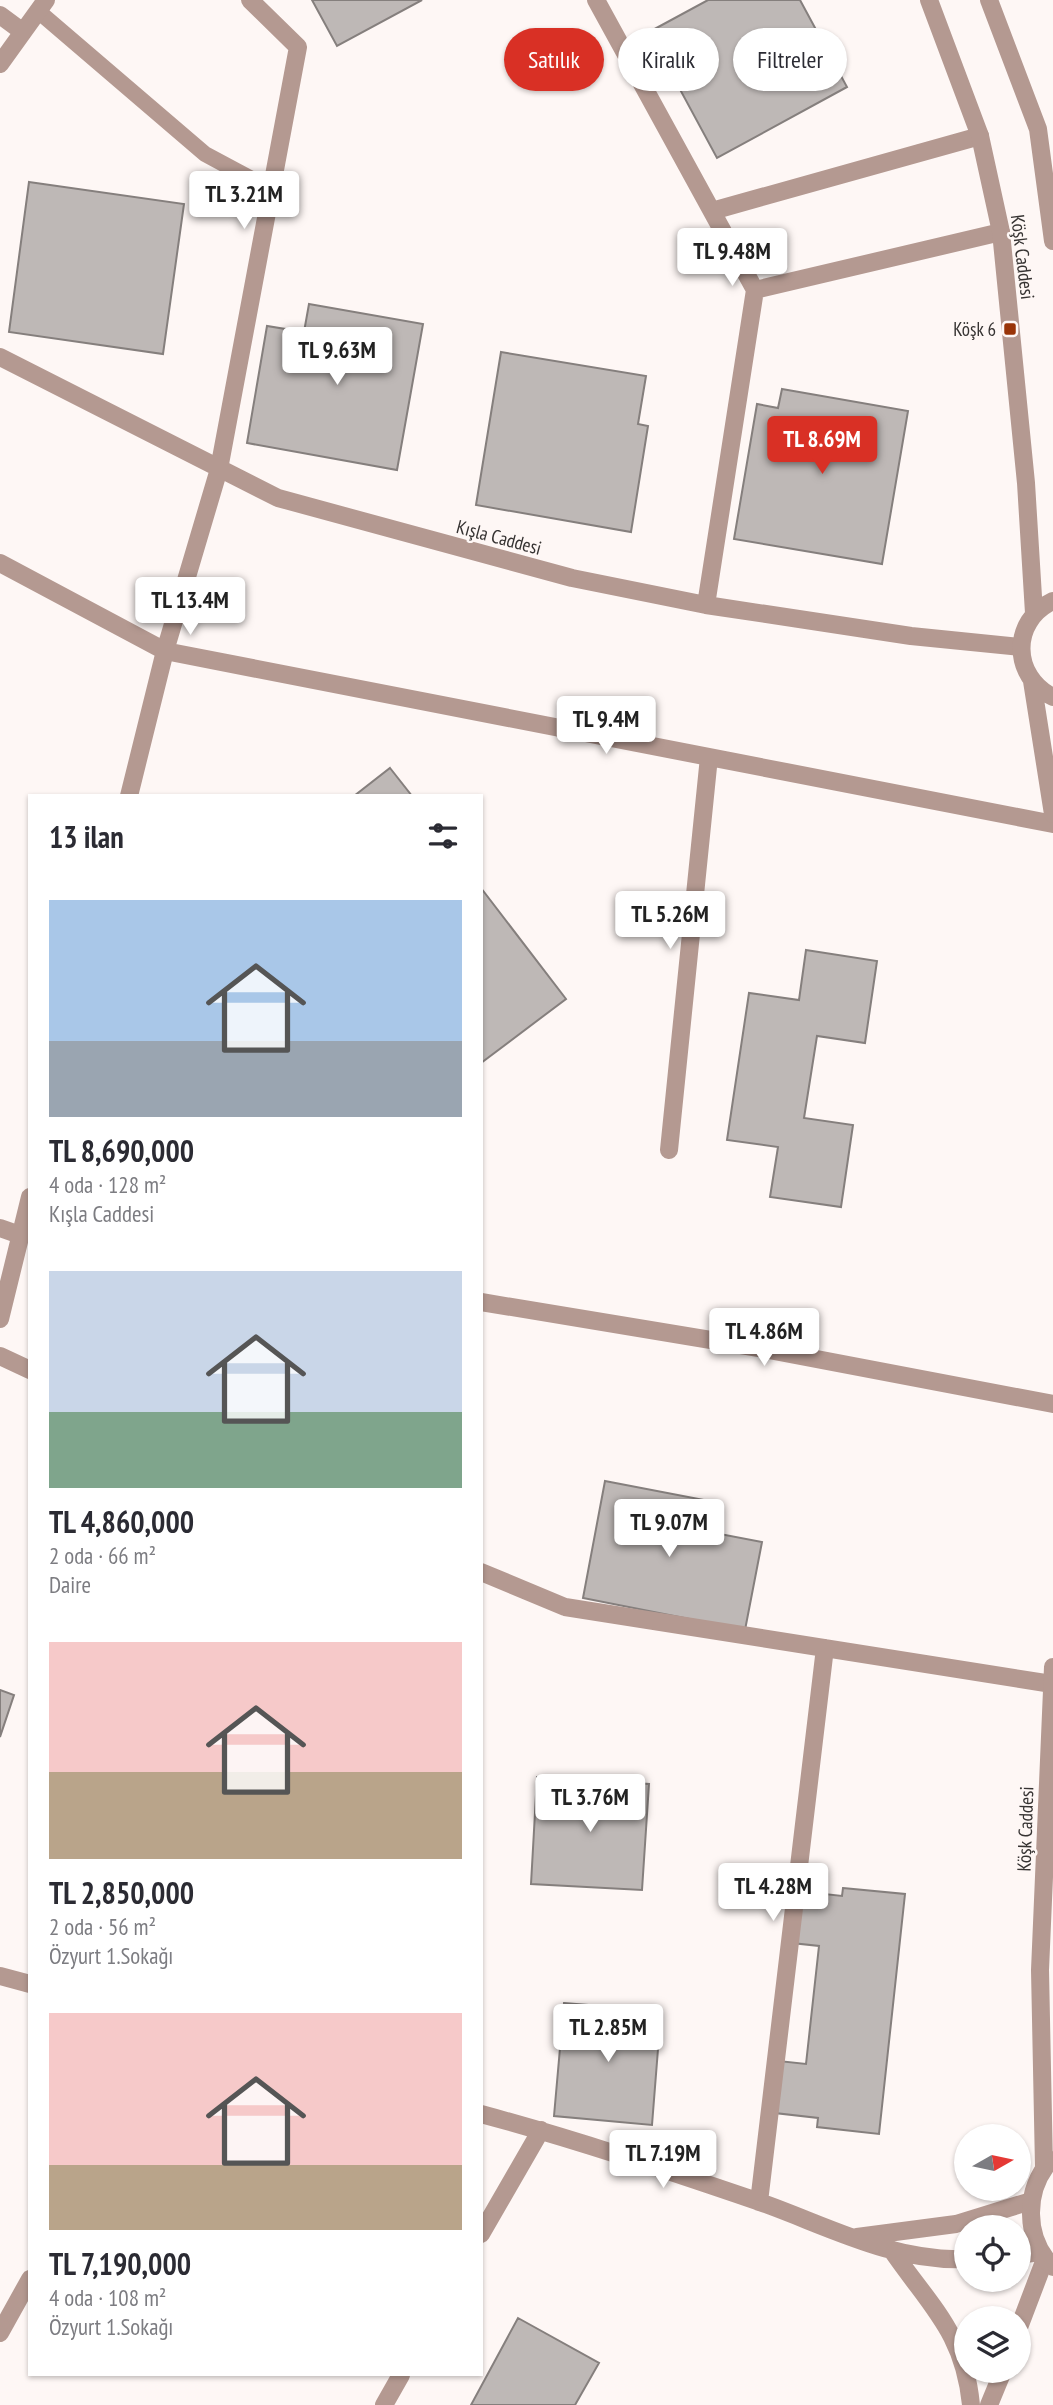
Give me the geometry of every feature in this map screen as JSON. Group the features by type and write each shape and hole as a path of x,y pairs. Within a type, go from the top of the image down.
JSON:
{"street":[{"path":"130,794 166,651 219,469 298,47 250,0"},
{"path":"596,0 755,290 706,605"},
{"name":"Köşk Caddesi","path":"929,0 981,136 1001,232 1026,483 1034,614"},
{"name":"Köşk Caddesi","path":"989,0 1038,129 1053,241"},
{"path":"0,64 42,5"},
{"path":"0,15 23,32"},
{"path":"712,211 981,136"},
{"path":"755,290 1001,232"},
{"name":"Kışla Caddesi","path":"0,357 278,498 572,578 706,605 897,634 1021,647"},
{"path":"0,562 166,651 1053,824"},
{"path":"1053,601 1034,614 1024,629 1021,647 1023,665 1032,681 1053,814"},
{"path":"1032,681 1053,697"},
{"path":"669,1150 709,757"},
{"path":"0,1319 28,1205"},
{"path":"0,1228 20,1236"},
{"path":"483,1302 759,1348 1053,1404"},
{"path":"0,1356 28,1369"},
{"path":"483,1574 565,1606 1052,1684"},
{"path":"759,2202 825,1648"},
{"name":"Köşk Caddesi","path":"1049,2162 1040,1993 1053,1667"},
{"path":"0,1976 28,1983"},
{"name":"Köşk Caddesi","path":"1040,1993 1053,2024"},
{"path":"483,2115 541,2130 759,2202 893,2252 929,2259 954,2259"},
{"path":"483,2231 541,2130"},
{"path":"1027,2306 1046,2259 1030,2219 1031,2202 1049,2162"},
{"path":"854,2238 956,2224 1031,2202"},
{"path":"893,2252 947,2322 963,2359 971,2405"},
{"path":"0,2333 28,2283"},
{"path":"384,2405 400,2376"},
{"path":"989,2405 998,2383"}],"lane":[{"path":"42,5 205,154 272,190"}],"building":[{"path":"312,0 422,0 337,46"},
{"path":"708,0 800,0 815,28 733,28 733,91 840,91 717,158 681,91 719,91 719,28 656,28"},
{"path":"29,182 184,204 163,354 9,332"},
{"path":"309,304 423,324 397,470 247,443 267,326 304,332"},
{"path":"501,352 646,376 638,424 648,426 631,532 476,505"},
{"path":"782,389 908,411 882,564 734,539 757,404 778,408"},
{"path":"390,768 410,794 357,794"},
{"path":"483,891 566,999 483,1061"},
{"path":"806,950 877,961 865,1043 817,1036 804,1118 853,1125 841,1207 770,1197 778,1147 727,1140 749,993 799,1000"},
{"path":"605,1481 704,1500 699,1530 762,1542 745,1630 583,1598"},
{"path":"0,1690 14,1695 0,1737"},
{"path":"537,1777 649,1784 642,1890 531,1884"},
{"path":"843,1888 905,1894 879,2134 817,2127 818,2118 775,2113 779,2061 806,2064 819,1946 792,1943 798,1891 842,1896"},
{"path":"564,2003 661,2011 652,2125 554,2116"},
{"path":"518,2318 599,2363 575,2405 471,2405"}],"place":[{"name":"Köşk 6","path":"1010,329"}]}
